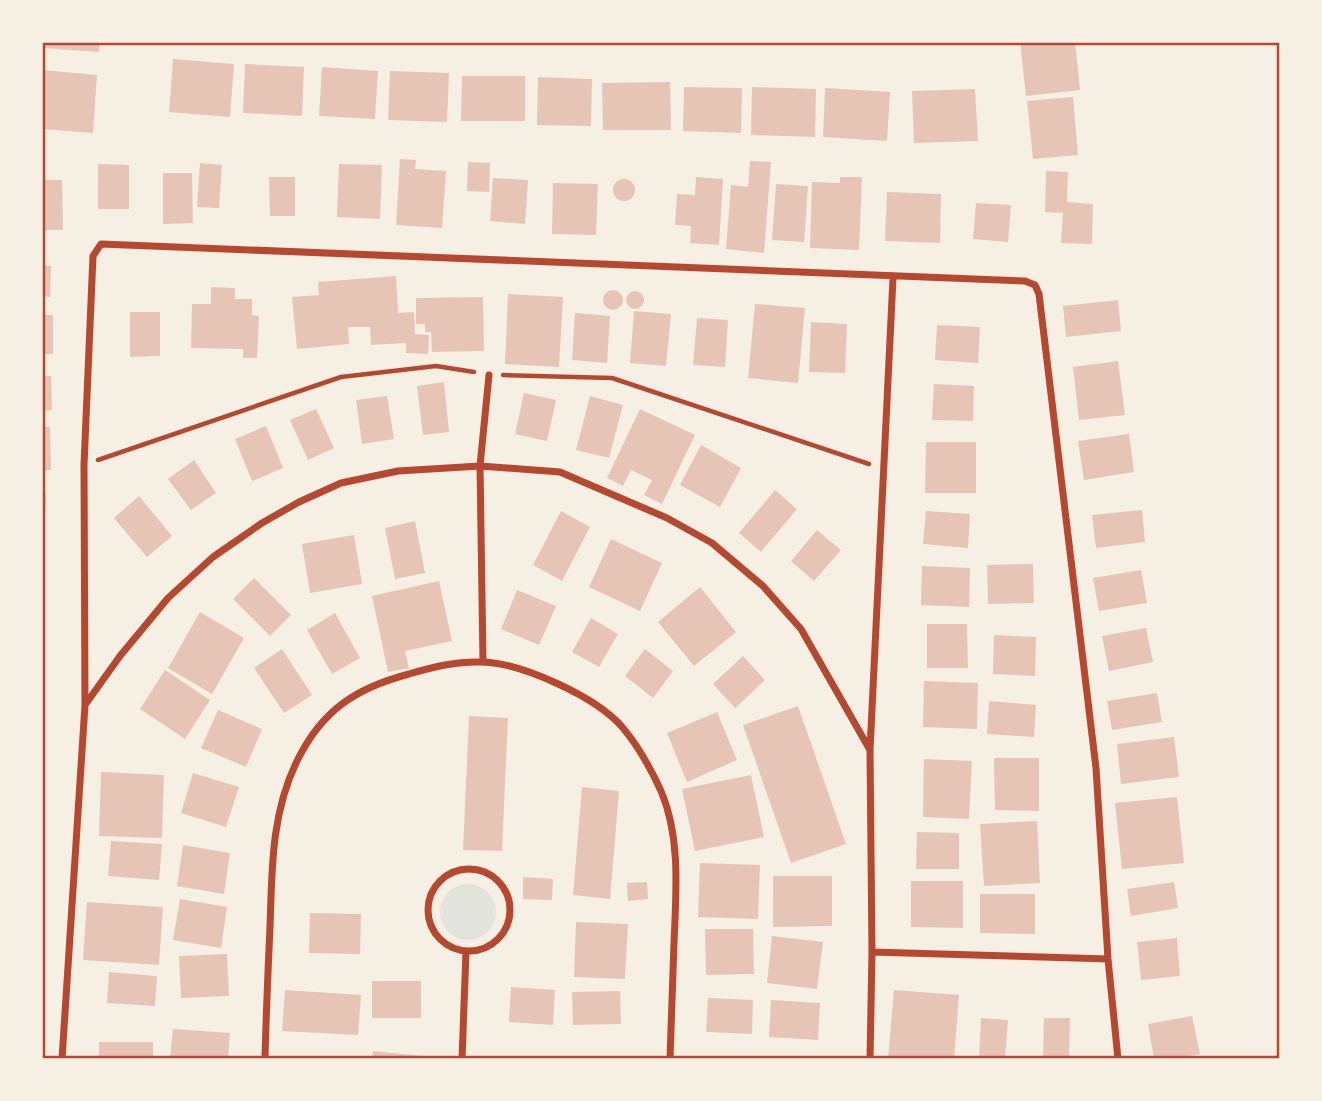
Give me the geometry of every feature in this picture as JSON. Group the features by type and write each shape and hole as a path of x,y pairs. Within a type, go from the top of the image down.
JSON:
{"street":[{"path":"62,1059 85,705 84,465 93,256 101,244 893,278 1024,281 1035,285 1039,294 1096,768 1108,959 1118,1059"},
{"path":"870,1059 870,750 893,278"},
{"path":"483,662 480,466 489,375"},
{"path":"85,705 120,656 168,598 213,557 262,523 341,483 398,471 480,466 560,472 667,519 712,544 763,586 801,629 870,750"},
{"path":"265,1059 272,860 284,792 298,760 323,722 359,691 380,681 432,668 483,662 510,665 536,674 591,702 622,726 662,793 677,872 670,1059"},
{"path":"471,869 487,873 500,883 508,897 510,913 506,929 496,942 467,952 451,947 438,937 430,924 428,907 432,892 442,879 456,871 471,869"},
{"path":"462,1059 467,952"},
{"path":"872,952 1108,959"}],"shaded area":[{"path":"462,884 474,884 484,888 492,896 496,912 492,928 484,936 474,940 462,940 452,936 444,928 440,918 440,906 444,896 452,888"}],"building":[{"path":"42,42 100,42 99,52 42,48"},
{"path":"1020,42 1075,42 1080,90 1026,96"},
{"path":"173,59 234,64 230,117 169,112"},
{"path":"245,64 304,67 302,116 243,113"},
{"path":"322,67 378,71 375,119 319,116"},
{"path":"42,70 97,75 93,133 42,129"},
{"path":"390,71 449,73 447,122 388,120"},
{"path":"462,76 525,76 525,121 461,121"},
{"path":"538,77 592,79 591,126 537,125"},
{"path":"670,82 671,130 603,130 602,83"},
{"path":"684,87 742,88 741,133 683,131"},
{"path":"752,87 816,89 815,137 751,135"},
{"path":"825,88 890,92 887,141 823,137"},
{"path":"975,89 978,141 914,143 912,91"},
{"path":"1073,97 1078,155 1033,159 1027,101"},
{"path":"400,159 416,160 415,169 446,171 442,228 396,225"},
{"path":"750,161 771,162 764,253 726,249 731,185 748,187"},
{"path":"468,162 490,163 489,192 467,191"},
{"path":"200,163 222,165 219,208 197,207"},
{"path":"98,164 129,165 129,209 98,209"},
{"path":"339,164 382,165 380,219 337,217"},
{"path":"1046,171 1068,172 1067,202 1093,204 1092,244 1061,243 1063,213 1045,212"},
{"path":"163,173 192,173 193,223 163,224"},
{"path":"269,177 295,177 295,216 270,216"},
{"path":"696,177 723,179 719,245 690,243 691,226 675,225 677,194 695,195"},
{"path":"840,177 862,177 859,250 810,248 812,182 840,183"},
{"path":"493,178 528,180 525,224 490,221"},
{"path":"624,179 632,182 635,190 632,198 624,201 616,198 613,190 616,182"},
{"path":"42,180 62,180 63,230 42,230"},
{"path":"553,183 598,184 596,235 552,234"},
{"path":"776,184 808,186 804,242 772,240"},
{"path":"887,192 941,194 940,243 885,241"},
{"path":"976,203 1011,205 1008,242 973,239"},
{"path":"42,266 51,266 50,297 42,296"},
{"path":"396,276 398,313 414,312 415,334 429,335 428,354 406,353 406,343 371,345 370,327 348,327 349,344 297,349 292,297 319,295 318,282"},
{"path":"211,287 235,288 235,299 252,299 252,315 259,316 257,358 243,358 243,349 191,348 192,304 211,304"},
{"path":"613,290 620,293 623,300 620,307 613,310 606,307 603,300 606,293"},
{"path":"635,291 641,294 644,300 641,306 635,309 629,306 626,300 629,294"},
{"path":"508,294 563,297 559,367 505,364"},
{"path":"483,297 484,351 432,352 431,332 425,332 425,324 416,324 416,298"},
{"path":"1118,300 1121,331 1066,337 1063,306"},
{"path":"755,304 805,308 798,383 748,378"},
{"path":"634,311 671,314 666,366 630,363"},
{"path":"130,312 160,312 160,356 130,357"},
{"path":"575,313 610,316 607,363 572,360"},
{"path":"42,315 53,315 53,354 42,354"},
{"path":"697,318 728,320 725,367 693,365"},
{"path":"811,322 847,324 845,373 809,372"},
{"path":"937,325 980,327 978,363 935,360"},
{"path":"1118,361 1125,415 1079,420 1073,367"},
{"path":"42,376 51,376 52,410 42,411"},
{"path":"444,382 449,432 423,435 417,386"},
{"path":"934,384 974,386 973,421 932,420"},
{"path":"524,393 556,400 547,441 515,434"},
{"path":"387,396 394,439 362,444 356,400"},
{"path":"590,396 623,405 609,458 576,450"},
{"path":"316,409 334,448 308,460 290,420"},
{"path":"640,409 695,435 662,504 644,495 652,480 631,470 623,486 607,478"},
{"path":"266,426 283,468 252,481 235,439"},
{"path":"42,427 50,427 51,470 42,470"},
{"path":"1129,434 1134,472 1084,480 1078,441"},
{"path":"926,442 976,442 976,493 925,493"},
{"path":"701,445 741,468 720,507 680,485"},
{"path":"194,460 216,493 191,510 168,479"},
{"path":"775,490 797,509 761,552 739,533"},
{"path":"42,494 46,494 44,542 42,542"},
{"path":"139,496 172,536 147,557 114,518"},
{"path":"1142,510 1145,542 1096,548 1092,515"},
{"path":"561,511 590,527 562,581 533,565"},
{"path":"926,511 970,514 968,548 923,544"},
{"path":"415,521 425,573 395,579 385,528"},
{"path":"817,530 841,550 814,581 791,561"},
{"path":"354,535 362,584 310,593 302,544"},
{"path":"611,539 662,563 640,611 589,587"},
{"path":"42,561 45,561 44,589 42,589"},
{"path":"1033,564 1034,603 988,604 987,565"},
{"path":"922,566 970,568 969,607 921,605"},
{"path":"1141,570 1147,603 1099,611 1093,578"},
{"path":"254,578 291,615 270,636 233,599"},
{"path":"439,581 452,641 405,651 409,668 388,672 372,596"},
{"path":"700,587 736,632 694,666 658,622"},
{"path":"517,590 556,606 539,645 501,629"},
{"path":"200,612 244,638 212,694 168,668"},
{"path":"335,613 360,658 332,674 307,630"},
{"path":"591,618 618,634 599,667 572,652"},
{"path":"927,624 967,624 968,668 927,668"},
{"path":"1146,628 1153,662 1109,671 1102,636"},
{"path":"994,635 1036,637 1035,676 993,674"},
{"path":"282,649 312,695 284,713 254,668"},
{"path":"645,649 673,671 653,698 625,676"},
{"path":"743,656 765,680 735,708 713,684"},
{"path":"165,670 210,700 185,739 140,709"},
{"path":"924,681 978,683 977,729 923,727"},
{"path":"1157,693 1162,722 1112,730 1107,701"},
{"path":"989,701 1036,705 1034,737 987,734"},
{"path":"798,706 846,844 791,863 743,725"},
{"path":"218,710 262,729 246,767 201,748"},
{"path":"717,712 737,760 687,782 667,733"},
{"path":"469,716 508,718 502,851 463,850"},
{"path":"1174,737 1179,777 1121,784 1117,744"},
{"path":"994,758 1039,758 1039,811 995,810"},
{"path":"924,759 972,761 969,819 923,817"},
{"path":"101,772 164,775 162,838 99,836"},
{"path":"193,773 239,787 226,827 181,813"},
{"path":"751,775 764,837 695,851 682,789"},
{"path":"582,787 619,791 610,899 573,895"},
{"path":"1177,797 1184,863 1122,869 1115,803"},
{"path":"1037,821 1040,883 984,886 980,824"},
{"path":"917,832 959,833 959,869 916,869"},
{"path":"111,841 162,844 159,880 108,876"},
{"path":"183,845 230,853 224,894 177,886"},
{"path":"700,863 760,865 758,919 698,917"},
{"path":"773,876 832,876 832,926 773,927"},
{"path":"523,877 553,879 552,900 523,899"},
{"path":"911,881 963,881 963,928 911,927"},
{"path":"647,882 648,899 628,901 627,883"},
{"path":"1174,882 1178,908 1131,916 1127,889"},
{"path":"980,894 1035,894 1035,934 980,933"},
{"path":"180,899 227,907 221,948 173,940"},
{"path":"87,902 163,907 159,965 83,960"},
{"path":"310,913 361,914 360,954 309,953"},
{"path":"576,922 628,924 625,979 574,977"},
{"path":"705,929 753,929 754,974 706,975"},
{"path":"772,936 823,942 817,989 767,983"},
{"path":"1177,938 1180,976 1141,980 1137,942"},
{"path":"227,954 229,996 181,998 179,956"},
{"path":"109,972 157,976 155,1006 107,1003"},
{"path":"372,981 421,981 421,1018 372,1018"},
{"path":"511,987 555,990 553,1025 509,1022"},
{"path":"285,990 361,995 358,1035 282,1031"},
{"path":"894,990 959,995 954,1059 888,1059"},
{"path":"620,991 621,1024 573,1025 572,992"},
{"path":"708,998 753,1000 752,1034 706,1032"},
{"path":"771,1000 820,1003 818,1040 769,1037"},
{"path":"1192,1016 1200,1054 1154,1059 1148,1024"},
{"path":"981,1018 1008,1020 1005,1059 979,1059"},
{"path":"1044,1018 1070,1018 1069,1059 1043,1059"},
{"path":"173,1029 230,1033 228,1059 170,1059"},
{"path":"99,1042 153,1042 153,1059 99,1059"},
{"path":"373,1051 422,1056 422,1059 372,1059"}]}
